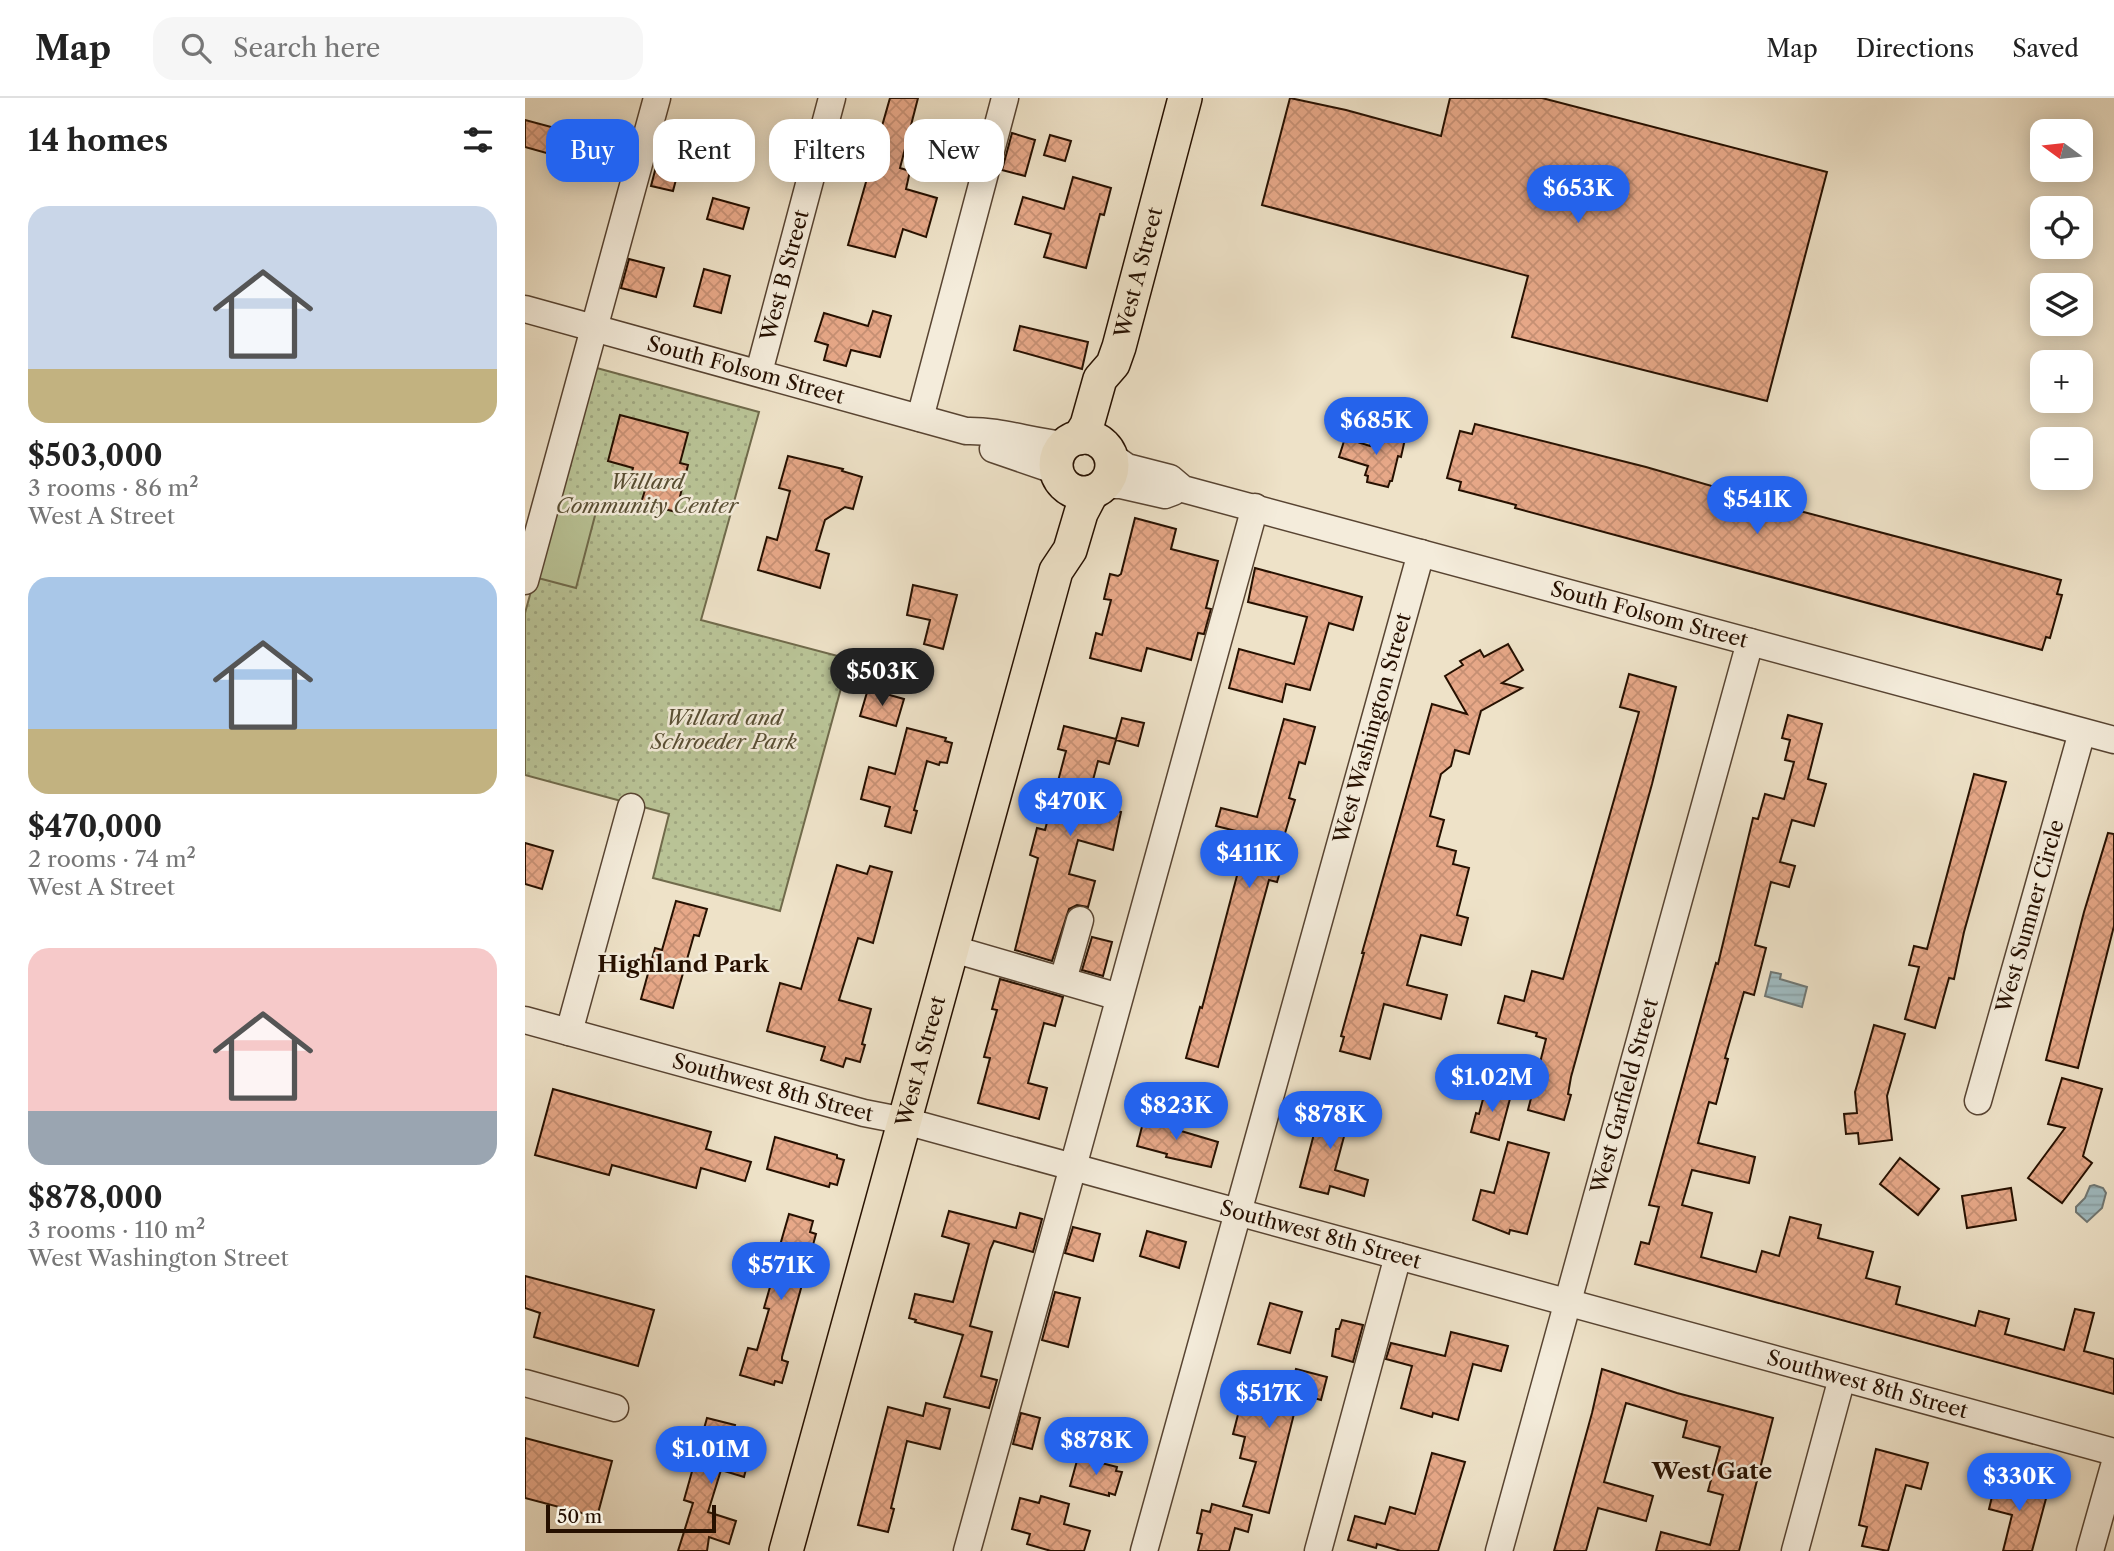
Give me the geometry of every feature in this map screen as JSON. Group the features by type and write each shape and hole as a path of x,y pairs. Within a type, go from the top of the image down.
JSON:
{"main road":[{"name":"West A Street","path":"786,1551 1056,571 1051,547 1061,503 1084,464 1087,425 1100,379 1113,364 1185,98"}],"street":[{"path":"525,581 657,98"},
{"name":"West B Street","path":"759,372 832,98"},
{"path":"920,418 1005,98"},
{"name":"South Folsom Street","path":"525,309 920,418 966,430 990,430 1023,439 1084,464 1121,485 1165,495 1183,489 2114,740"},
{"path":"967,1551 1255,508"},
{"name":"West Washington Street","path":"1144,1551 1421,553"},
{"name":"West Garfield Street","path":"1499,1551 1749,642"},
{"name":"West Sumner Circle","path":"1978,1101 2082,732"},
{"path":"569,1032 631,807"},
{"path":"1063,980 1080,920"},
{"path":"953,949 1119,996"},
{"name":"Southwest 8th Street","path":"525,1020 864,1113 905,1121 2114,1452"},
{"path":"1318,1551 1398,1256"},
{"path":"1794,1551 1842,1378"},
{"path":"525,1383 615,1408"},
{"path":"2090,1551 2114,1466"}],"green space":[{"name":"Willard and Schroeder Park","path":"593,367 759,412 701,620 849,659 780,911 653,878 669,814 525,775 525,613"},
{"path":"560,498 597,508 576,588 538,578"}],"water":[{"path":"1771,972 1781,974 1780,979 1807,987 1802,1007 1765,996"},
{"path":"2090,1186 2103,1188 2106,1193 2102,1208 2087,1222 2076,1212 2076,1207 2085,1198"}],"building":[{"path":"890,98 918,98 913,119 904,119 904,152 900,168 904,169 904,182 908,182 906,189 937,198 926,237 903,229 895,257 848,245 866,182 890,182 890,119 884,119"},
{"path":"1290,98 1441,136 1450,98 1542,98 1827,172 1767,401 1512,337 1528,276 1262,205"},
{"path":"525,120 546,126 546,153 525,147"},
{"path":"1012,133 1035,140 1025,176 1004,171"},
{"path":"1050,135 1071,141 1065,161 1044,155"},
{"path":"1073,177 1111,188 1104,215 1100,214 1086,268 1044,257 1051,234 1015,224 1023,197 1064,209"},
{"path":"653,178 653,182 675,182 673,191 651,186"},
{"path":"713,198 749,208 743,229 707,219"},
{"path":"629,259 664,268 656,297 621,288"},
{"path":"704,269 730,276 721,313 694,306"},
{"path":"873,311 891,316 880,357 851,350 846,366 824,360 828,345 815,341 824,313 868,326"},
{"path":"1020,326 1088,342 1082,369 1014,350"},
{"name":"Willard Community Center","path":"620,415 688,433 680,463 688,465 676,512 641,503 646,487 629,483 633,468 608,461"},
{"path":"1475,424 1646,467 1781,506 2061,580 2057,594 2062,595 2050,638 2046,637 2042,650 1515,508 1516,505 1459,490 1461,482 1447,478 1460,431 1472,434"},
{"path":"1384,434 1405,439 1401,457 1398,456 1388,487 1367,482 1368,476 1365,475 1368,466 1339,457 1345,438 1370,446 1373,436 1383,439"},
{"path":"788,456 843,469 842,471 862,477 853,509 845,507 825,520 816,550 829,554 820,588 758,570 767,537 777,540 790,491 779,488"},
{"path":"1135,518 1176,529 1171,549 1218,561 1206,608 1211,609 1204,634 1198,633 1191,660 1147,648 1141,671 1090,658 1096,633 1102,635 1111,600 1104,599 1110,574 1121,574"},
{"path":"1255,568 1362,597 1353,630 1329,623 1310,690 1286,684 1282,702 1229,688 1239,649 1294,664 1307,617 1248,602"},
{"path":"913,585 957,595 943,649 924,644 930,620 907,615"},
{"path":"1508,644 1523,670 1502,683 1522,688 1481,711 1469,754 1455,750 1451,766 1441,774 1430,816 1444,820 1437,846 1456,851 1453,864 1469,868 1457,915 1468,918 1461,945 1421,935 1407,985 1447,995 1441,1019 1384,1004 1370,1059 1340,1051 1344,1037 1341,1036 1362,953 1432,704 1467,714 1445,676 1463,665 1460,661 1480,650 1484,657"},
{"path":"868,654 892,661 885,685 861,678"},
{"path":"1629,674 1676,687 1571,1077 1568,1094 1571,1095 1564,1120 1528,1110 1546,1039 1536,1036 1537,1033 1498,1023 1505,996 1524,1001 1532,971 1563,979 1639,712 1620,707"},
{"path":"868,689 904,699 896,726 860,716"},
{"path":"1788,715 1822,724 1808,779 1826,784 1814,826 1792,820 1780,862 1795,866 1789,887 1771,882 1755,945 1766,948 1754,995 1744,992 1725,1058 1728,1059 1716,1104 1709,1102 1698,1143 1755,1157 1749,1183 1692,1170 1682,1205 1712,1213 1701,1257 1756,1272 1762,1251 1779,1256 1790,1217 1821,1225 1818,1238 1873,1252 1866,1278 1900,1287 1896,1304 1975,1326 1979,1311 2009,1319 2005,1334 2064,1350 2075,1309 2094,1313 2084,1351 2114,1359 2114,1394 1635,1264 1641,1242 1649,1244 1659,1207 1649,1205 1716,963 1718,964 1753,818 1758,819 1765,794 1784,799 1794,762 1785,760 1790,740 1782,738"},
{"path":"1122,718 1144,723 1138,746 1116,740 1109,764 1098,761 1087,803 1121,812 1113,850 1078,840 1069,874 1095,881 1088,907 1077,905 1069,909 1052,961 1015,950 1038,858 1030,855 1037,828 1045,830 1066,751 1058,749 1064,726 1116,739"},
{"path":"1284,719 1315,727 1305,764 1299,762 1289,798 1295,800 1280,850 1286,851 1277,882 1269,880 1218,1067 1186,1058 1248,834 1216,826 1221,808 1257,817"},
{"path":"907,728 946,738 945,741 952,743 947,763 940,762 939,765 927,761 911,833 885,826 890,807 861,799 869,767 895,774"},
{"path":"1974,774 2006,782 1964,932 1954,979 1949,978 1935,1028 1905,1019 1919,967 1909,965 1914,946 1927,949"},
{"path":"2108,833 2114,834 2114,926 2078,1068 2046,1060 2084,912"},
{"path":"525,843 553,851 542,889 525,884"},
{"path":"837,865 867,874 870,866 892,872 873,943 858,938 839,1000 871,1009 860,1062 846,1058 843,1067 821,1060 825,1047 767,1031 780,983 801,989"},
{"path":"676,901 707,909 699,936 694,935 673,1008 641,999 655,948 662,950"},
{"path":"1092,937 1112,942 1103,976 1082,970"},
{"path":"1000,979 1063,997 1055,1026 1044,1023 1028,1083 1047,1088 1039,1119 978,1103 990,1058 984,1057 997,1010 992,1009"},
{"path":"1874,1025 1905,1034 1887,1096 1892,1140 1859,1144 1858,1133 1846,1134 1844,1114 1857,1113 1855,1092"},
{"path":"2062,1078 2102,1089 2083,1156 2092,1163 2062,1203 2028,1178 2065,1128 2048,1124"},
{"path":"1486,1088 1511,1095 1499,1140 1471,1132"},
{"path":"553,1089 711,1132 706,1149 751,1162 745,1181 701,1168 696,1188 612,1165 609,1175 535,1155"},
{"path":"1324,1096 1353,1103 1335,1170 1368,1180 1364,1196 1330,1186 1328,1194 1300,1187"},
{"path":"1145,1115 1172,1122 1171,1128 1218,1142 1211,1167 1166,1157 1167,1154 1137,1146"},
{"path":"775,1137 837,1155 837,1158 844,1160 837,1185 830,1183 829,1187 767,1169"},
{"path":"1508,1142 1549,1153 1527,1234 1510,1230 1509,1234 1473,1220 1481,1190 1494,1193"},
{"path":"1900,1158 1939,1189 1918,1215 1880,1184"},
{"path":"2011,1188 2016,1220 1967,1228 1962,1196"},
{"path":"949,1211 1016,1228 1020,1213 1042,1219 1033,1252 994,1241 990,1250 970,1326 992,1332 981,1376 997,1380 989,1408 944,1397 963,1335 909,1318 915,1294 953,1302 969,1244 942,1236"},
{"path":"789,1214 813,1221 810,1232 816,1234 782,1357 782,1360 788,1362 782,1383 775,1381 774,1385 740,1375 748,1348 757,1350 769,1309 764,1308 768,1287"},
{"path":"1073,1227 1100,1234 1093,1261 1065,1253"},
{"path":"1147,1231 1186,1242 1179,1268 1140,1256"},
{"path":"525,1276 654,1310 638,1366 534,1337 540,1313 525,1308"},
{"path":"1055,1292 1080,1298 1068,1347 1042,1340"},
{"path":"1270,1303 1302,1312 1290,1353 1258,1344"},
{"path":"1342,1320 1363,1325 1353,1362 1332,1356 1336,1329 1339,1329"},
{"path":"1451,1332 1508,1346 1501,1371 1473,1364 1458,1420 1433,1413 1432,1417 1401,1408 1412,1366 1386,1359 1391,1343 1445,1356"},
{"path":"1296,1369 1327,1377 1321,1400 1299,1394 1269,1513 1243,1506 1256,1462 1240,1458 1245,1437 1233,1434 1241,1403 1233,1401 1238,1381 1245,1383 1246,1379 1290,1390"},
{"path":"1602,1369 1677,1393 1773,1418 1739,1551 1656,1551 1661,1532 1710,1545 1723,1495 1708,1491 1720,1447 1683,1437 1687,1421 1626,1403 1604,1482 1653,1496 1646,1521 1598,1508 1586,1551 1554,1551"},
{"path":"926,1403 950,1409 940,1449 907,1441 888,1532 858,1525 888,1407 923,1416"},
{"path":"1021,1413 1040,1418 1032,1449 1013,1444"},
{"path":"707,1418 735,1425 730,1444 751,1450 744,1477 721,1470 708,1512 736,1521 729,1544 709,1537 707,1551 678,1551 693,1503 684,1500"},
{"path":"525,1438 612,1461 597,1517 525,1498"},
{"path":"1876,1449 1928,1463 1921,1489 1906,1485 1888,1551 1862,1546 1867,1527 1859,1525"},
{"path":"1432,1453 1465,1462 1438,1551 1401,1551 1377,1544 1376,1548 1348,1540 1355,1516 1385,1524 1390,1507 1415,1514"},
{"path":"1078,1457 1117,1467 1116,1471 1122,1472 1115,1495 1109,1493 1109,1496 1070,1486"},
{"path":"1996,1480 2048,1491 2032,1551 2003,1551 2012,1515 1989,1509"},
{"path":"1041,1496 1069,1504 1064,1524 1090,1531 1084,1551 1051,1551 1027,1544 1030,1534 1012,1529 1020,1498 1039,1503"},
{"path":"1212,1504 1252,1515 1248,1532 1235,1528 1229,1551 1198,1551 1202,1534 1197,1533 1202,1510 1210,1512"}],"district":[{"name":"Highland Park","path":"683,964"},
{"name":"West Gate","path":"1712,1471"}]}
